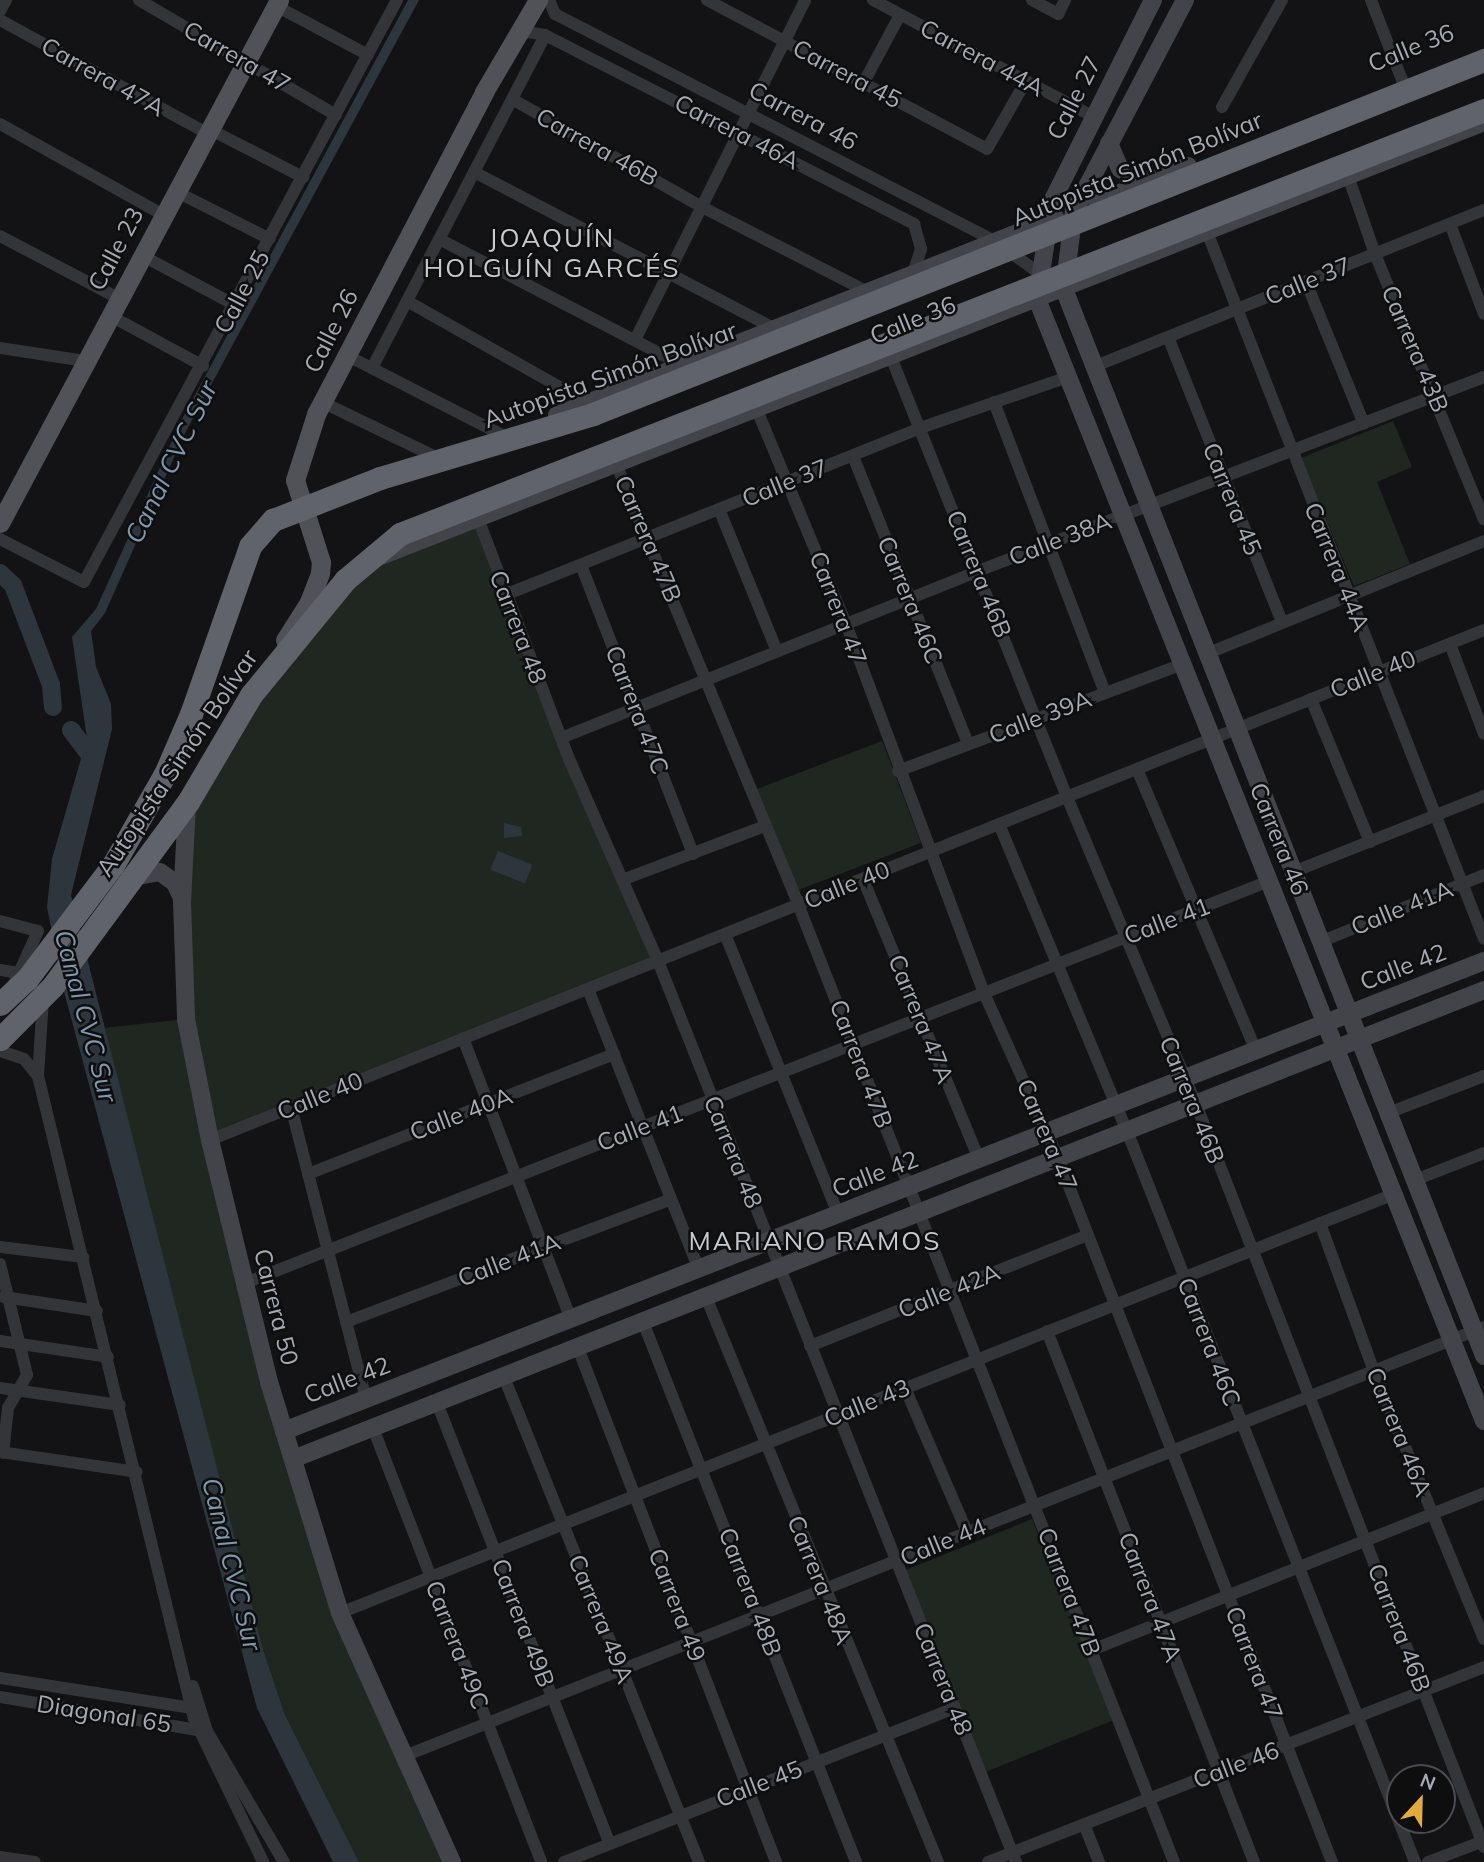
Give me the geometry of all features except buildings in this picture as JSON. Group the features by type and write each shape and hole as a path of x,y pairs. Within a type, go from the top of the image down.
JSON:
{"highway":[{"name":"Autopista Simón Bolívar","path":"5,1001 113,865 165,774 191,714 250,547 263,527 279,516 305,518 380,478 593,414 824,316 1073,217 1484,60"},
{"name":"Autopista Simón Bolívar","path":"0,1039 47,993 188,802 251,695 361,566 400,534 941,330 1484,110"}],"main road":[{"name":"Calle 26","path":"251,695 314,590 321,562 295,480 298,464 322,402 538,0"},
{"name":"Calle 23","path":"0,523 162,214 277,3"}],"street":[{"path":"0,11 6,0"},
{"name":"Carrera 47","path":"139,0 336,115"},
{"name":"Calle 25","path":"0,539 84,582 203,366 397,0"},
{"name":"Carrera 46","path":"548,0 555,14 1001,246 1049,284 1093,367 1388,1113 1479,1329 1484,1356"},
{"name":"Carrera 45","path":"707,0 987,149 1026,81"},
{"path":"635,340 806,0"},
{"name":"Carrera 44A","path":"873,0 1092,116"},
{"path":"1032,0 1058,14 1065,0"},
{"name":"Calle 27","path":"1046,228 1092,116 1153,0"},
{"path":"1073,217 1185,0"},
{"path":"1222,107 1282,0"},
{"path":"1371,0 1402,80"},
{"path":"277,3 368,55"},
{"path":"864,82 900,15"},
{"name":"Carrera 47A","path":"0,20 208,131 303,177"},
{"path":"372,368 545,36 527,32 513,43"},
{"name":"Carrera 46A","path":"545,36 914,224 921,249 913,274"},
{"name":"Calle 36","path":"1073,217 1147,181 1484,48"},
{"name":"Carrera 46B","path":"512,99 702,207 868,292"},
{"path":"1049,284 1207,232 1484,122"},
{"path":"0,124 162,214"},
{"path":"1109,143 1120,169 1147,181"},
{"path":"474,172 775,329"},
{"name":"Carrera 43B","path":"1349,176 1375,254 1436,397 1484,520"},
{"path":"175,191 270,239"},
{"name":"Calle 37","path":"1093,367 1484,210"},
{"name":"Carrera 46","path":"1049,284 1073,217"},
{"path":"1450,224 1484,314"},
{"name":"Carrera 46","path":"1046,228 1049,284 1068,377 1484,1421"},
{"name":"Carrera 44A","path":"1207,232 1290,450 1484,939"},
{"path":"0,236 203,366"},
{"path":"439,239 682,365"},
{"name":"Calle 36","path":"380,478 504,436 775,329 824,316 868,292 913,274 1001,246"},
{"path":"141,255 235,305"},
{"path":"1306,282 1364,424"},
{"path":"407,301 588,403"},
{"name":"Calle 36","path":"361,566 891,357 941,330"},
{"name":"Carrera 45","path":"1168,337 1282,622"},
{"path":"0,348 85,361"},
{"path":"346,355 504,436"},
{"name":"Carrera 46B","path":"891,357 1067,797 1196,1104 1483,1843"},
{"name":"Calle 38A","path":"561,738 909,598 1290,450 1436,397 1484,376"},
{"name":"Calle 37","path":"505,595 920,428 1068,377"},
{"path":"322,402 436,457"},
{"path":"994,402 1105,692"},
{"name":"Carrera 47","path":"757,410 846,624 898,771 984,993 1058,1158 1332,1862"},
{"name":"Carrera 46C","path":"853,456 968,743"},
{"name":"Carrera 47B","path":"617,466 649,537 854,1044 1174,1862"},
{"path":"719,509 777,651"},
{"name":"Carrera 48","path":"479,521 561,738 658,961 1014,1857"},
{"path":"1206,654 1484,541"},
{"name":"Carrera 47C","path":"581,565 693,854"},
{"name":"Calle 40","path":"210,1140 1484,630"},
{"path":"1450,644 1484,734"},
{"name":"Calle 39A","path":"898,771 1183,664"},
{"path":"1311,699 1370,842"},
{"path":"1137,769 1194,910 1256,1051"},
{"path":"1293,872 1484,796"},
{"name":"Carrera 50","path":"188,802 182,901 186,1019 210,1140 245,1283 284,1431 340,1613 402,1757 452,1862"},
{"name":"Carrera 46C","path":"999,824 1127,1131 1355,1718 1415,1862"},
{"path":"622,880 765,826"},
{"path":"132,877 150,870 169,876 182,901"},
{"name":"Calle 41A","path":"1320,942 1484,875"},
{"name":"Carrera 47A","path":"863,878 979,1159"},
{"name":"Calle 41","path":"245,1283 1269,881"},
{"path":"0,921 38,931 29,969 0,970"},
{"path":"725,934 838,1214"},
{"name":"Calle 42","path":"284,1431 1484,961"},
{"path":"588,989 699,1269"},
{"name":"Calle 42","path":"293,1459 1484,990"},
{"path":"47,993 38,1076 202,1730 263,1862"},
{"path":"463,1038 571,1319"},
{"path":"0,1051 24,1059 38,1076"},
{"name":"Calle 40A","path":"309,1174 614,1054"},
{"path":"1388,1113 1484,1076"},
{"path":"291,1107 366,1399"},
{"path":"1415,1180 1484,1153"},
{"name":"Calle 43","path":"340,1613 1394,1194"},
{"name":"Calle 41A","path":"346,1322 671,1199"},
{"name":"Carrera 46A","path":"1320,1223 1374,1371 1484,1639"},
{"name":"Calle 42A","path":"810,1346 1088,1235"},
{"path":"0,1247 83,1257"},
{"path":"0,1264 4,1297 27,1374 8,1408 1,1452 137,1472"},
{"path":"4,1297 97,1311"},
{"name":"Carrera 48A","path":"706,1297 823,1590 938,1862"},
{"name":"Carrera 48B","path":"643,1322 856,1862"},
{"name":"Calle 44","path":"402,1757 1479,1329"},
{"name":"Carrera 47A","path":"1047,1331 1254,1862"},
{"path":"0,1341 108,1357"},
{"name":"Carrera 49","path":"578,1348 776,1862"},
{"name":"Carrera 49A","path":"504,1377 699,1862"},
{"path":"0,1388 121,1405"},
{"path":"905,1388 967,1532"},
{"name":"Carrera 49B","path":"437,1403 609,1843"},
{"name":"Carrera 49C","path":"373,1428 541,1862"},
{"path":"1091,1650 1484,1493"},
{"name":"Calle 46","path":"988,1862 1014,1857 1084,1824 1484,1667"},
{"name":"Diagonal 65","path":"0,1678 197,1709"},
{"name":"Diagonal 65","path":"0,1697 202,1730"},
{"name":"Calle 45","path":"564,1862 954,1708"},
{"path":"202,1730 284,1862"},
{"path":"1084,1824 1099,1862"},
{"path":"1428,1862 1483,1843"},
{"path":"0,1857 29,1862"}],"shaded area":[{"path":"1393,421 1412,467 1377,482 1410,564 1354,586 1301,458"},
{"path":"479,521 658,961 210,1140 332,1615 443,1862 359,1862 285,1715 263,1649 103,1028 186,1019 188,802 345,580"},
{"path":"882,741 921,843 795,891 756,789"},
{"path":"1032,1519 1113,1720 985,1772 904,1571"}],"water":[{"name":"Canal CVC Sur","path":"408,0 419,0 184,435 105,613 91,631 96,667 111,704 112,729 71,895 263,1649 285,1715 359,1862 333,1862 257,1708 63,988 47,907 52,859 87,738 72,637 96,609 181,421"},
{"path":"504,823 521,827 522,836 504,838"},
{"path":"498,851 532,865 525,883 491,870"}],"waterway":[{"path":"0,573 13,585 51,685 53,707"},
{"path":"71,730 91,757"}],"district":[{"name":"JOAQUÍN HOLGUÍN GARCÉS","path":"552,253"},
{"name":"MARIANO RAMOS","path":"815,1241"}]}
